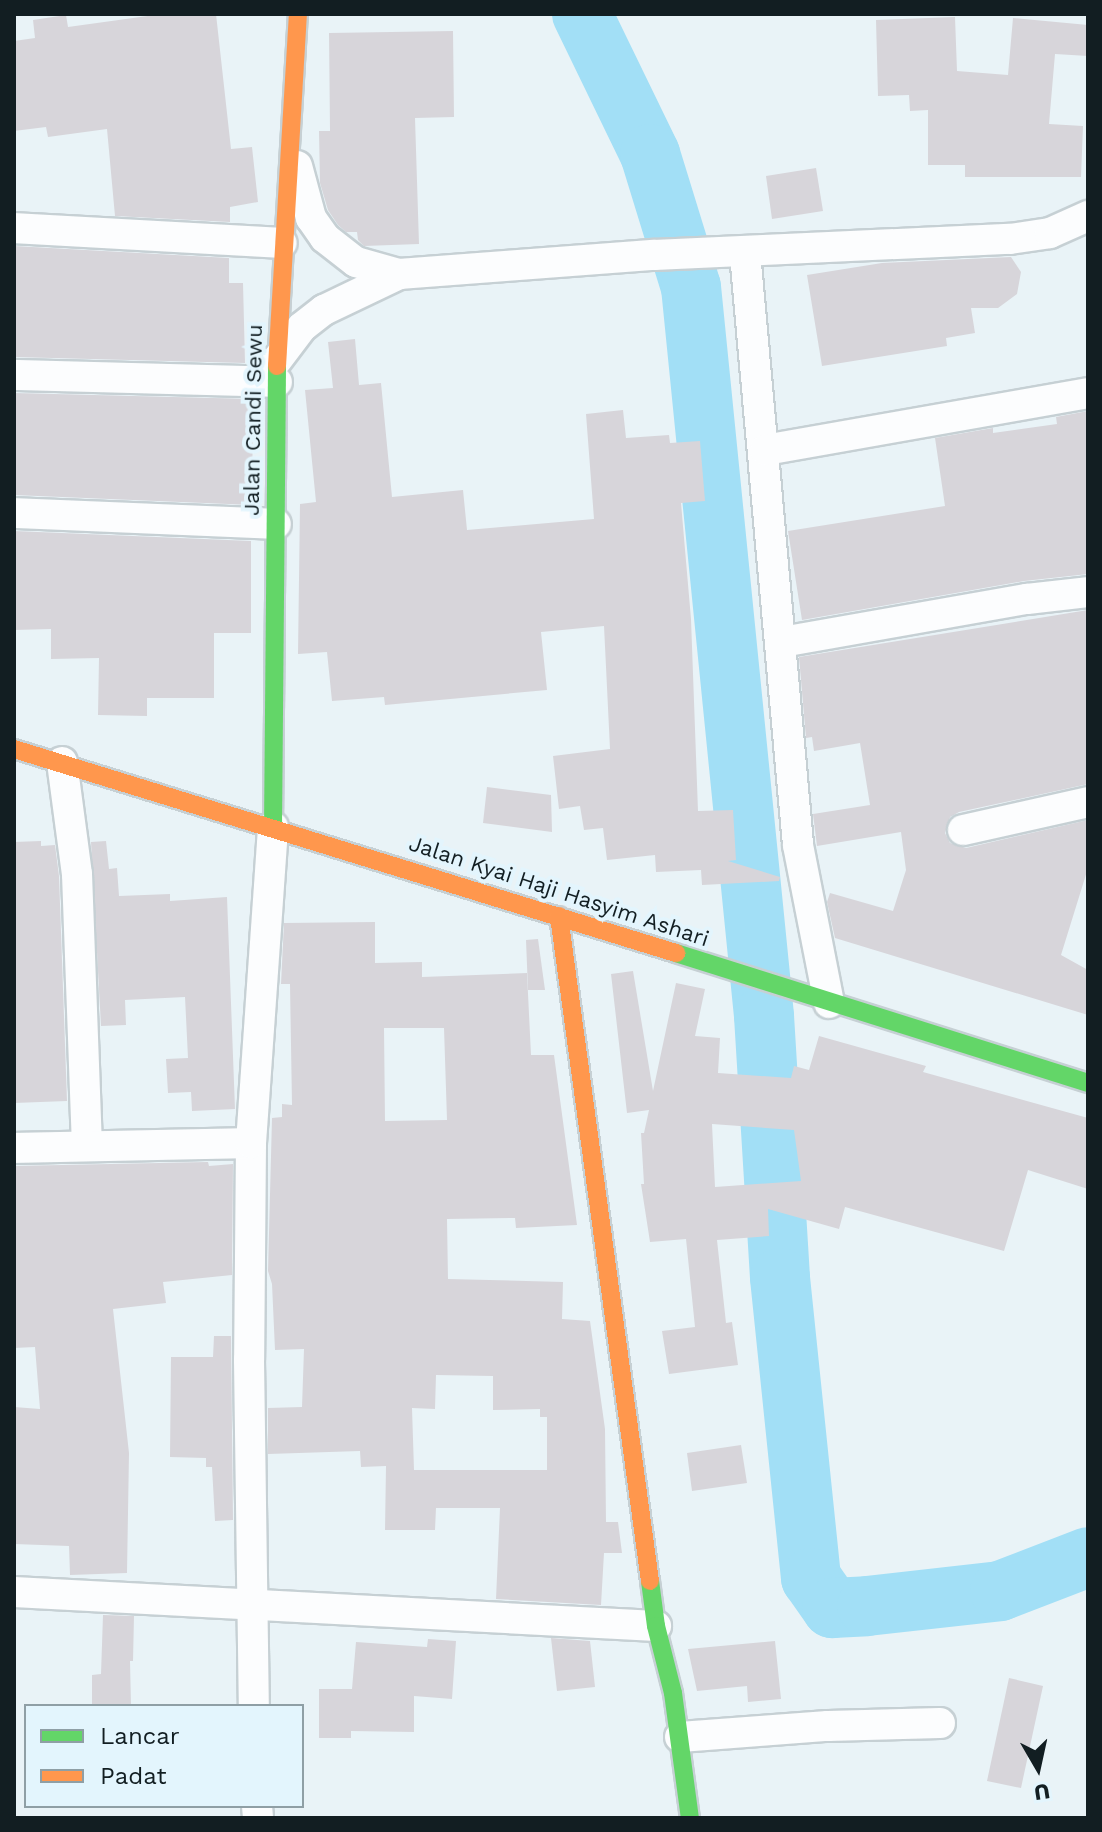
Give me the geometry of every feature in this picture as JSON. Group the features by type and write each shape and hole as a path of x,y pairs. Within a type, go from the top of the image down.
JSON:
{"main road":[{"name":"Jalan Candi Sewu","path":"273,827 277,371 282,243 292,141 298,14"},
{"name":"Jalan Kyai Haji Hasyim Ashari","path":"14,749 273,827 1088,1083"},
{"path":"559,916 656,1626 680,1737 690,1818"}],"street":[{"path":"292,141 311,218 325,238 356,262 399,274 654,255 1010,239 1050,233 1088,216"},
{"path":"14,228 282,243"},
{"path":"745,253 798,845 829,1003"},
{"path":"14,375 277,371 302,327 324,310 399,274"},
{"path":"765,450 1088,393"},
{"path":"14,513 276,524"},
{"path":"782,642 1027,599 1088,592"},
{"path":"62,762 77,874 87,1144"},
{"path":"963,830 1088,802"},
{"path":"254,1704 251,1604 251,1143 273,827"},
{"path":"14,1148 87,1144 251,1143"},
{"path":"14,1592 656,1626"},
{"path":"680,1737 940,1723"}],"building":[{"path":"162,14 216,14 231,149 252,147 258,202 230,207 230,222 115,216 107,129 48,137 46,127 14,131 14,41 35,38 33,20 66,15 68,27"},
{"path":"955,17 957,71 1008,75 1013,18 1088,25 1088,56 1055,54 1049,124 1083,126 1081,177 965,177 965,165 928,165 928,110 910,111 909,95 878,96 876,20"},
{"path":"453,31 454,117 415,118 419,244 364,246 358,240 357,232 346,232 338,225 328,210 320,183 319,131 330,131 329,33"},
{"path":"816,168 823,211 772,219 766,176"},
{"path":"14,246 229,258 229,283 243,283 245,363 14,357"},
{"path":"1011,257 1021,272 1017,294 998,308 971,308 975,333 946,338 947,346 822,366 807,275 882,263"},
{"path":"355,339 359,385 381,383 392,497 463,490 467,530 594,519 586,414 623,410 626,438 669,435 670,443 700,441 705,501 681,503 691,619 698,811 733,810 736,860 728,861 780,877 779,881 702,885 701,870 656,872 655,855 607,860 603,828 584,830 580,806 559,809 553,756 610,749 604,626 541,632 547,690 385,705 384,697 332,701 327,652 298,654 300,504 316,502 305,390 333,388 328,342"},
{"path":"14,393 253,399 252,505 14,495"},
{"path":"1088,411 1088,574 1024,581 802,620 788,531 945,506 935,438 993,428 993,433 1057,424 1056,417"},
{"path":"14,531 251,541 251,633 214,633 214,698 147,698 147,716 98,715 99,658 51,659 51,629 14,630"},
{"path":"1088,610 1088,784 959,812 950,817 945,833 950,843 966,848 1088,820 1088,868 1061,955 1088,970 1088,1015 835,938 827,902 830,893 893,911 906,870 901,832 817,846 813,814 870,805 860,743 814,751 812,737 806,738 799,657"},
{"path":"487,787 551,795 552,832 483,823"},
{"path":"41,841 41,846 55,845 59,876 67,1101 14,1103 14,842"},
{"path":"106,841 109,869 117,868 119,896 170,894 170,901 227,897 235,1109 192,1111 191,1092 168,1093 166,1059 188,1058 185,997 125,1000 126,1025 101,1026 91,842"},
{"path":"375,922 375,963 422,962 422,977 527,973 531,1055 554,1055 577,1225 516,1228 515,1218 447,1219 448,1279 563,1282 562,1319 590,1321 605,1429 606,1522 618,1522 622,1553 604,1553 601,1605 496,1599 500,1508 436,1508 435,1530 385,1530 386,1466 361,1467 360,1451 268,1454 268,1408 302,1407 304,1349 275,1350 272,1284 268,1271 272,1118 282,1117 282,1104 292,1105 290,984 281,984 284,923","holes":["384,1028 444,1028 447,1120 385,1121","436,1375 493,1376 493,1410 540,1409 540,1417 547,1417 547,1470 414,1470 412,1408 435,1409"]},
{"path":"538,939 545,990 528,990 526,940"},
{"path":"633,971 653,1091 676,983 705,989 695,1036 720,1038 718,1073 791,1078 794,1066 809,1070 819,1036 926,1066 923,1072 1088,1118 1088,1189 1028,1170 1004,1251 845,1207 839,1229 768,1209 769,1236 717,1240 726,1323 732,1322 738,1365 669,1374 662,1331 695,1327 686,1239 650,1242 641,1184 644,1184 641,1133 644,1133 649,1110 627,1113 611,974","holes":["712,1124 794,1130 801,1181 715,1187"]},
{"path":"208,1162 209,1166 233,1164 232,1275 163,1282 166,1303 113,1309 129,1453 127,1573 70,1575 69,1546 14,1544 14,1407 40,1409 35,1347 14,1348 14,1166"},
{"path":"214,1336 231,1336 233,1520 215,1521 212,1467 206,1467 206,1458 170,1457 171,1357 213,1357"},
{"path":"741,1445 747,1483 692,1491 687,1453"},
{"path":"103,1615 134,1616 133,1661 130,1661 131,1704 92,1704 92,1675 101,1674"},
{"path":"551,1638 590,1641 595,1687 557,1691"},
{"path":"428,1639 456,1641 452,1699 414,1696 414,1732 351,1731 351,1738 319,1738 319,1689 352,1689 356,1642 427,1647"},
{"path":"775,1641 781,1699 748,1702 747,1686 697,1691 688,1649"},
{"path":"1009,1678 1043,1686 1021,1788 987,1781"}],"waterway":[{"path":"582,14 650,154 691,287 764,1016 780,1278 811,1578 832,1608 867,1606 1000,1591 1088,1557"}],"traffic: fast":[{"path":"273,827 277,366"},
{"path":"676,953 1088,1083"},
{"path":"650,1581 656,1626 673,1693 690,1818"}],"traffic: slow":[{"path":"277,366 298,14"},
{"path":"14,749 676,953"},
{"path":"559,916 650,1581"}]}
